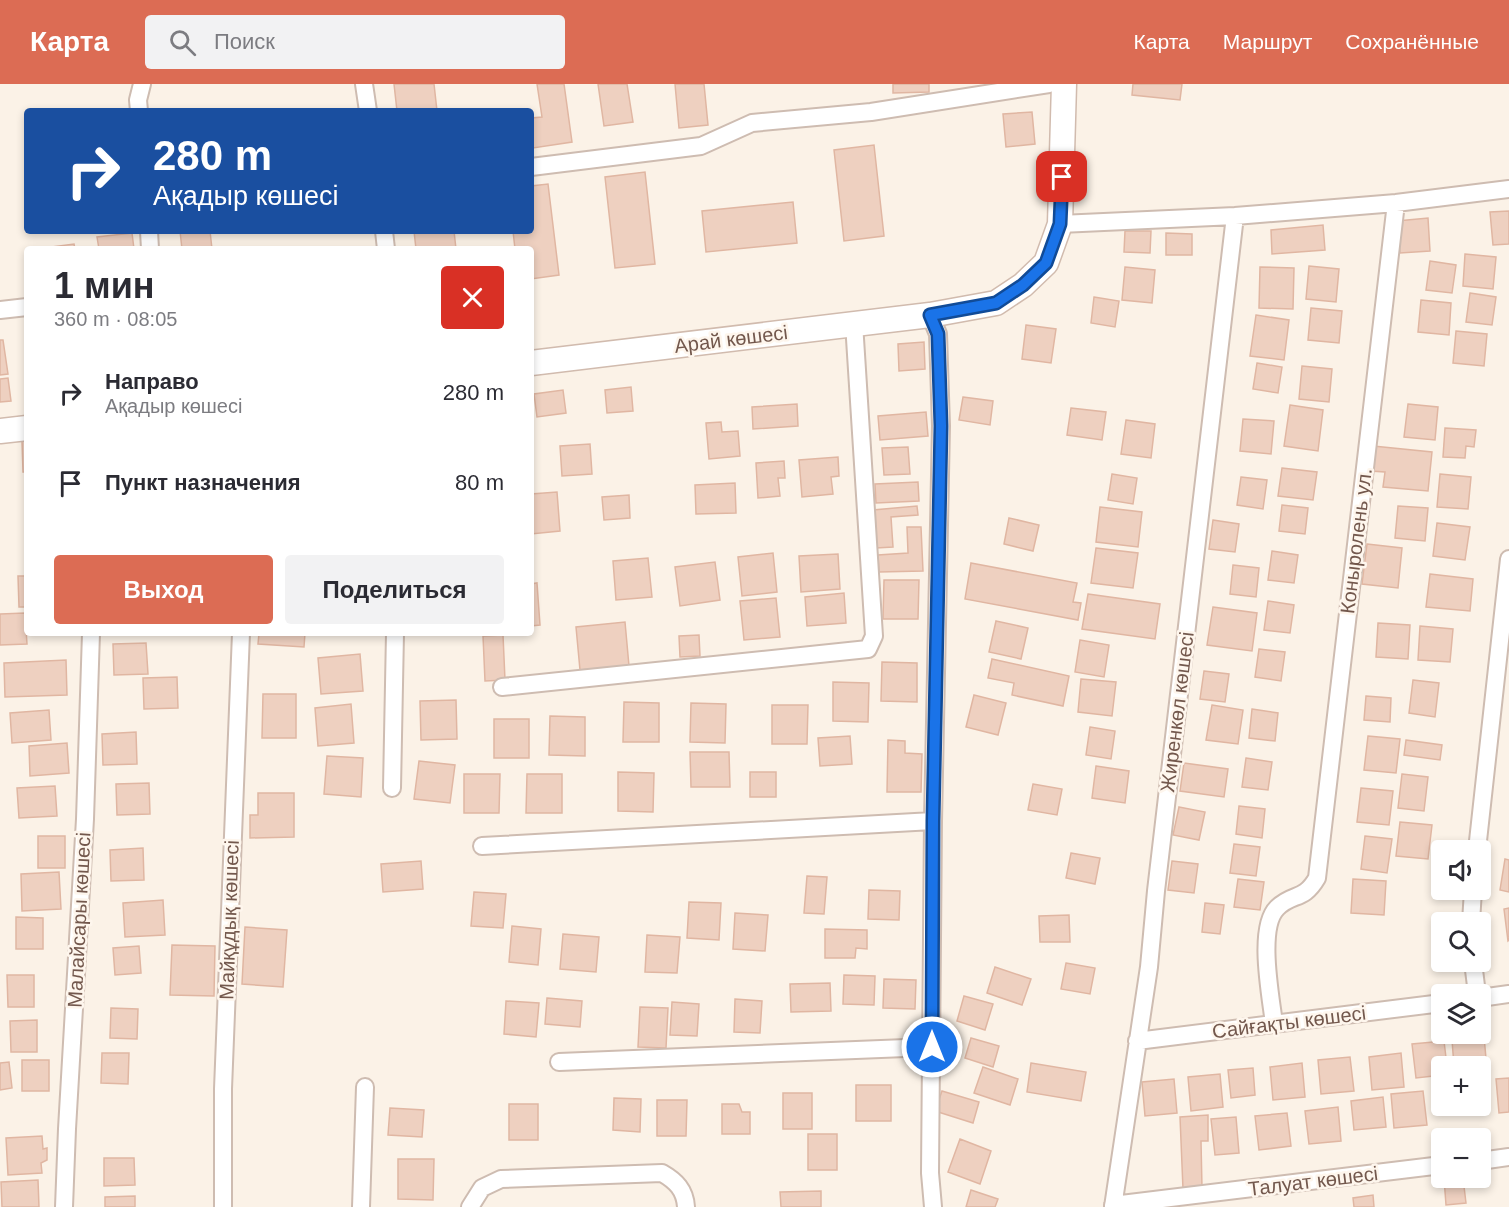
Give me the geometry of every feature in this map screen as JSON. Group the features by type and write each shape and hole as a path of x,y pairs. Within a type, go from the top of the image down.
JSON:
{"street":[{"path":"139,108 138,100 142,84"},
{"path":"364,84 368,108"},
{"path":"534,167 701,146 752,123 871,112 1049,84"},
{"name":"Арай көшесі","path":"534,363 930,315 996,303 1023,285 1046,263 1060,224 1064,84"},
{"path":"1060,224 1235,216 1396,203 1509,189"},
{"name":"Коныролень ул.","path":"1274,1024 1268,966 1269,919 1284,900 1305,893 1317,878 1396,203"},
{"name":"Жиренкөл көшесі","path":"1113,1206 1149,967 1235,216"},
{"path":"0,310 24,307"},
{"path":"930,315 938,334 941,426 933,821 930,1173 933,1207"},
{"path":"502,687 868,649 874,636 854,323"},
{"path":"0,431 24,428"},
{"path":"1478,840 1509,559"},
{"name":"Малайсары көшесі","path":"64,1207 86,819 91,636"},
{"name":"Майқұдық көшесі","path":"222,1207 223,1089 241,636"},
{"path":"392,788 395,636"},
{"path":"482,846 933,821"},
{"path":"1491,996 1509,994"},
{"name":"Сайғақты көшесі","path":"1137,1041 1431,1004"},
{"path":"559,1062 932,1047"},
{"path":"361,1207 365,1087"},
{"path":"1491,1159 1509,1157"},
{"name":"Талуат көшесі","path":"1113,1206 1431,1167"},
{"path":"470,1207 482,1188 501,1179 662,1173 674,1180 685,1195 686,1207"}],"building":[{"path":"394,84 434,84 437,108 397,108"},
{"path":"537,84 564,84 572,142 534,148 534,118 542,117"},
{"path":"598,84 627,84 633,122 604,126"},
{"path":"675,84 704,84 708,125 679,128"},
{"path":"893,84 929,84 929,92 893,93"},
{"path":"1133,84 1182,84 1180,100 1132,95"},
{"path":"1032,112 1035,144 1006,147 1003,114"},
{"path":"874,145 884,236 844,241 834,150"},
{"path":"645,172 655,264 615,268 605,177"},
{"path":"548,184 559,275 534,279 534,246 515,246 513,234 534,234 534,186"},
{"path":"793,202 797,243 706,252 702,211"},
{"path":"1509,211 1509,244 1493,245 1490,212"},
{"path":"1428,218 1430,251 1400,253 1397,221"},
{"path":"1323,225 1325,250 1272,254 1271,230"},
{"path":"1125,231 1151,231 1150,253 1124,252"},
{"path":"1166,233 1192,234 1192,255 1166,255"},
{"path":"132,234 134,246 98,246 97,237"},
{"path":"180,234 210,234 212,246 182,246"},
{"path":"414,234 454,234 456,246 416,246"},
{"path":"1465,254 1496,257 1493,289 1463,286"},
{"path":"1430,261 1456,265 1452,293 1426,290"},
{"path":"1309,266 1339,269 1336,302 1306,299"},
{"path":"1125,267 1155,270 1152,303 1122,300"},
{"path":"1260,267 1294,268 1293,309 1259,308"},
{"path":"1470,293 1496,297 1492,325 1466,322"},
{"path":"1094,297 1119,301 1115,327 1091,323"},
{"path":"1421,300 1451,303 1449,335 1418,332"},
{"path":"1311,308 1342,311 1339,343 1308,340"},
{"path":"1256,315 1289,320 1284,360 1250,356"},
{"path":"1026,325 1056,329 1051,363 1022,359"},
{"path":"1456,331 1487,334 1484,366 1453,363"},
{"path":"0,340 3,340 8,374 0,375"},
{"path":"924,342 925,369 899,371 898,344"},
{"path":"1257,363 1282,367 1278,393 1253,389"},
{"path":"1302,366 1332,369 1329,402 1299,399"},
{"path":"8,378 11,401 0,402 0,379"},
{"path":"631,387 633,411 607,413 605,390"},
{"path":"563,390 566,413 537,417 534,394"},
{"path":"963,397 993,401 990,425 959,420"},
{"path":"797,404 798,426 753,429 752,407"},
{"path":"1408,404 1438,407 1435,440 1404,437"},
{"path":"1290,405 1323,410 1318,451 1284,446"},
{"path":"1071,408 1106,412 1102,440 1067,435"},
{"path":"926,412 928,436 880,440 878,416"},
{"path":"1243,419 1274,421 1271,454 1240,451"},
{"path":"1126,420 1155,424 1151,458 1121,454"},
{"path":"721,422 722,432 738,431 740,456 709,459 706,423"},
{"path":"1445,428 1476,430 1474,447 1466,446 1465,458 1443,457"},
{"path":"22,441 24,441 24,472"},
{"path":"590,444 592,474 562,476 560,446"},
{"path":"1373,446 1432,452 1428,491 1383,487 1385,472 1370,471"},
{"path":"908,447 910,474 884,475 882,448"},
{"path":"838,457 839,476 831,477 833,494 802,497 799,460"},
{"path":"784,461 785,478 778,478 780,496 758,498 756,463"},
{"path":"1282,468 1317,472 1313,500 1278,496"},
{"path":"1112,474 1137,478 1133,504 1108,500"},
{"path":"1440,474 1471,477 1468,509 1437,507"},
{"path":"1241,477 1267,480 1263,509 1237,505"},
{"path":"918,482 919,501 876,503 875,484"},
{"path":"735,483 736,513 696,514 695,485"},
{"path":"557,492 560,531 534,534 534,494"},
{"path":"629,495 630,518 604,520 602,497"},
{"path":"1282,505 1308,508 1305,534 1279,531"},
{"path":"917,506 918,515 891,517 893,547 876,548 873,510"},
{"path":"1398,506 1428,508 1425,541 1395,538"},
{"path":"1100,507 1142,512 1138,547 1096,542"},
{"path":"1009,518 1039,525 1033,551 1004,544"},
{"path":"1213,520 1239,524 1235,552 1209,549"},
{"path":"1437,523 1470,527 1465,560 1433,556"},
{"path":"907,527 921,527 923,571 879,572 878,555 908,553"},
{"path":"1367,544 1402,548 1398,588 1362,584"},
{"path":"1096,548 1138,553 1133,588 1091,583"},
{"path":"1272,551 1298,555 1294,583 1268,580"},
{"path":"773,553 777,592 742,596 738,557"},
{"path":"838,554 840,589 801,592 799,556"},
{"path":"648,558 652,597 616,600 613,561"},
{"path":"715,562 720,600 680,606 675,567"},
{"path":"971,563 1077,583 1073,602 1081,603 1078,620 965,599"},
{"path":"1233,565 1259,568 1256,597 1230,594"},
{"path":"1430,574 1473,579 1470,611 1426,607"},
{"path":"18,576 24,576 24,607 19,607"},
{"path":"884,580 919,580 918,619 883,619"},
{"path":"537,583 540,625 534,626 534,584"},
{"path":"844,593 846,623 807,626 805,597"},
{"path":"1088,594 1160,604 1155,639 1082,629"},
{"path":"776,598 780,637 744,640 740,601"},
{"path":"1268,601 1294,605 1290,633 1264,630"},
{"path":"1213,607 1257,613 1252,651 1207,645"},
{"path":"24,613 24,636 26,636 27,644 0,645 0,614"},
{"path":"996,621 1028,628 1021,659 989,652"},
{"path":"625,622 629,666 580,670 576,627"},
{"path":"1378,623 1410,625 1408,659 1376,657"},
{"path":"1420,626 1453,629 1450,662 1418,660"},
{"path":"699,635 700,656 680,657 679,636"},
{"path":"259,636 305,636 304,647 258,644"},
{"path":"483,636 503,636 505,680 485,681"},
{"path":"1080,640 1109,645 1104,677 1075,672"},
{"path":"146,643 148,674 114,675 113,644"},
{"path":"1259,649 1285,652 1281,681 1255,677"},
{"path":"360,654 363,691 321,694 318,658"},
{"path":"992,659 1069,676 1063,706 1012,695 1014,683 988,678"},
{"path":"66,660 67,695 5,697 4,663"},
{"path":"882,662 917,663 917,702 881,701"},
{"path":"1204,671 1229,674 1225,702 1200,699"},
{"path":"177,677 178,708 144,709 143,678"},
{"path":"1081,679 1116,682 1112,716 1078,712"},
{"path":"1413,680 1439,683 1435,717 1409,713"},
{"path":"833,682 869,683 868,722 833,721"},
{"path":"263,694 296,694 296,738 262,738"},
{"path":"974,695 1006,703 998,735 966,727"},
{"path":"1366,696 1391,698 1390,722 1364,720"},
{"path":"456,700 457,739 421,740 420,701"},
{"path":"624,702 659,703 659,742 623,742"},
{"path":"691,703 726,704 725,743 690,742"},
{"path":"351,704 354,743 318,746 315,708"},
{"path":"772,705 808,705 807,744 772,744"},
{"path":"1212,705 1243,710 1238,744 1206,740"},
{"path":"1252,709 1278,713 1275,741 1249,738"},
{"path":"49,710 51,740 12,743 10,713"},
{"path":"550,716 585,717 585,756 549,755"},
{"path":"494,719 529,719 529,758 494,758"},
{"path":"1090,727 1115,731 1111,759 1086,755"},
{"path":"136,732 137,764 103,765 102,734"},
{"path":"850,736 852,764 820,766 818,738"},
{"path":"1368,736 1400,739 1396,773 1364,770"},
{"path":"888,740 905,741 905,753 922,754 921,792 887,792"},
{"path":"1406,740 1442,745 1440,760 1404,755"},
{"path":"67,743 69,773 30,776 29,746"},
{"path":"690,752 729,752 730,787 691,787"},
{"path":"327,756 363,758 361,797 324,794"},
{"path":"1246,758 1272,762 1268,790 1242,787"},
{"path":"419,761 455,765 450,803 414,799"},
{"path":"1184,763 1228,769 1224,797 1180,791"},
{"path":"1096,766 1129,771 1125,803 1092,798"},
{"path":"618,772 654,773 653,812 618,811"},
{"path":"750,772 776,772 776,797 750,797"},
{"path":"464,774 500,774 499,813 464,813"},
{"path":"527,774 562,774 562,813 526,813"},
{"path":"1402,774 1428,777 1424,811 1398,808"},
{"path":"149,783 150,814 117,815 116,784"},
{"path":"1033,784 1062,789 1057,815 1028,810"},
{"path":"55,786 57,816 19,818 17,788"},
{"path":"1361,788 1393,791 1389,825 1357,822"},
{"path":"258,793 294,793 294,837 250,838 250,815 258,815"},
{"path":"1239,806 1265,809 1262,838 1236,834"},
{"path":"1179,807 1205,812 1199,840 1173,835"},
{"path":"1400,822 1432,825 1428,859 1396,856"},
{"path":"38,836 65,836 65,868 38,868"},
{"path":"1365,836 1392,839 1387,873 1361,869"},
{"path":"1234,844 1260,847 1256,876 1230,873"},
{"path":"143,848 144,880 111,881 110,850"},
{"path":"1071,853 1100,858 1095,884 1066,878"},
{"path":"1505,859 1509,860 1509,892 1500,890"},
{"path":"421,861 423,889 383,892 381,864"},
{"path":"1172,861 1198,864 1194,893 1168,890"},
{"path":"59,872 61,909 22,911 21,874"},
{"path":"807,876 827,877 824,914 804,913"},
{"path":"1238,879 1264,882 1260,910 1234,907"},
{"path":"1353,879 1386,881 1384,915 1351,913"},
{"path":"869,890 900,891 899,920 868,919"},
{"path":"474,892 506,894 503,928 471,926"},
{"path":"163,900 165,935 125,937 123,903"},
{"path":"689,902 721,903 719,940 687,938"},
{"path":"1205,903 1224,905 1220,934 1202,932"},
{"path":"1509,908 1509,940 1508,941 1504,909"},
{"path":"735,913 768,915 765,951 733,949"},
{"path":"1069,915 1070,942 1040,942 1039,916"},
{"path":"16,917 43,918 43,949 16,949"},
{"path":"512,926 541,929 538,965 509,962"},
{"path":"245,927 287,930 283,987 242,984"},
{"path":"825,929 867,930 867,949 856,948 855,958 825,958"},
{"path":"563,934 599,937 596,972 560,969"},
{"path":"647,935 680,937 677,973 645,972"},
{"path":"172,945 215,946 214,996 170,995"},
{"path":"139,946 141,973 115,975 113,948"},
{"path":"1066,963 1095,968 1090,994 1061,989"},
{"path":"995,967 1031,979 1022,1005 987,993"},
{"path":"7,975 34,975 34,1007 8,1007"},
{"path":"844,975 875,976 874,1005 843,1004"},
{"path":"884,979 916,980 915,1009 883,1008"},
{"path":"830,983 831,1011 791,1012 790,984"},
{"path":"964,996 993,1004 985,1030 957,1021"},
{"path":"547,998 582,1001 580,1027 545,1024"},
{"path":"735,999 762,1001 760,1033 734,1032"},
{"path":"506,1001 539,1003 536,1037 504,1034"},
{"path":"672,1002 699,1004 697,1036 670,1035"},
{"path":"640,1007 668,1008 666,1048 638,1047"},
{"path":"111,1008 138,1009 137,1039 110,1038"},
{"path":"37,1020 37,1052 11,1052 10,1021"},
{"path":"971,1038 999,1046 993,1067 965,1058"},
{"path":"1412,1044 1444,1044 1446,1056 1431,1056 1431,1076 1416,1078"},
{"path":"1452,1044 1485,1044 1486,1056 1453,1056"},
{"path":"102,1053 129,1053 128,1084 101,1083"},
{"path":"1401,1053 1404,1087 1372,1090 1369,1057"},
{"path":"1350,1057 1354,1091 1321,1094 1318,1060"},
{"path":"22,1060 49,1060 49,1091 22,1091"},
{"path":"9,1062 12,1088 0,1090 0,1063"},
{"path":"1031,1063 1086,1072 1081,1101 1027,1092"},
{"path":"1302,1063 1305,1097 1273,1100 1270,1067"},
{"path":"983,1067 1018,1079 1010,1105 974,1093"},
{"path":"1253,1068 1255,1095 1231,1098 1228,1070"},
{"path":"1220,1074 1223,1107 1191,1111 1188,1077"},
{"path":"1509,1078 1509,1112 1499,1113 1496,1079"},
{"path":"1174,1079 1177,1113 1145,1116 1142,1082"},
{"path":"856,1085 891,1085 891,1121 856,1121"},
{"path":"942,1091 979,1102 973,1123 935,1111"},
{"path":"1423,1091 1427,1125 1394,1128 1391,1094"},
{"path":"783,1093 812,1093 812,1129 783,1129"},
{"path":"1383,1097 1386,1127 1354,1130 1351,1101"},
{"path":"614,1098 641,1099 640,1132 613,1130"},
{"path":"657,1100 687,1100 686,1136 657,1136"},
{"path":"509,1104 538,1104 538,1140 509,1140"},
{"path":"722,1104 739,1104 742,1112 750,1112 750,1134 722,1134"},
{"path":"1338,1107 1341,1141 1309,1144 1305,1111"},
{"path":"390,1108 424,1110 422,1137 388,1135"},
{"path":"1287,1113 1291,1146 1259,1150 1255,1116"},
{"path":"1208,1115 1208,1141 1201,1141 1202,1188 1183,1189 1180,1117"},
{"path":"1236,1117 1239,1153 1215,1155 1211,1119"},
{"path":"808,1134 837,1134 837,1170 808,1170"},
{"path":"42,1136 43,1149 47,1148 47,1160 41,1163 42,1173 8,1175 6,1138"},
{"path":"960,1139 991,1151 980,1184 948,1172"},
{"path":"104,1158 134,1158 135,1185 104,1186"},
{"path":"398,1159 434,1159 433,1200 398,1199"},
{"path":"38,1180 39,1207 2,1207 1,1182"},
{"path":"1445,1188 1464,1188 1466,1203 1446,1205"},
{"path":"971,1190 998,1199 995,1207 966,1207"},
{"path":"821,1191 821,1207 781,1207 780,1192"},
{"path":"1373,1195 1374,1207 1354,1207 1353,1198"},
{"path":"135,1196 135,1207 105,1207 105,1197"}],"route":[{"path":"932,1047 933,821 941,426 938,334 930,315 996,303 1023,285 1046,263 1060,224 1062,177"}]}
